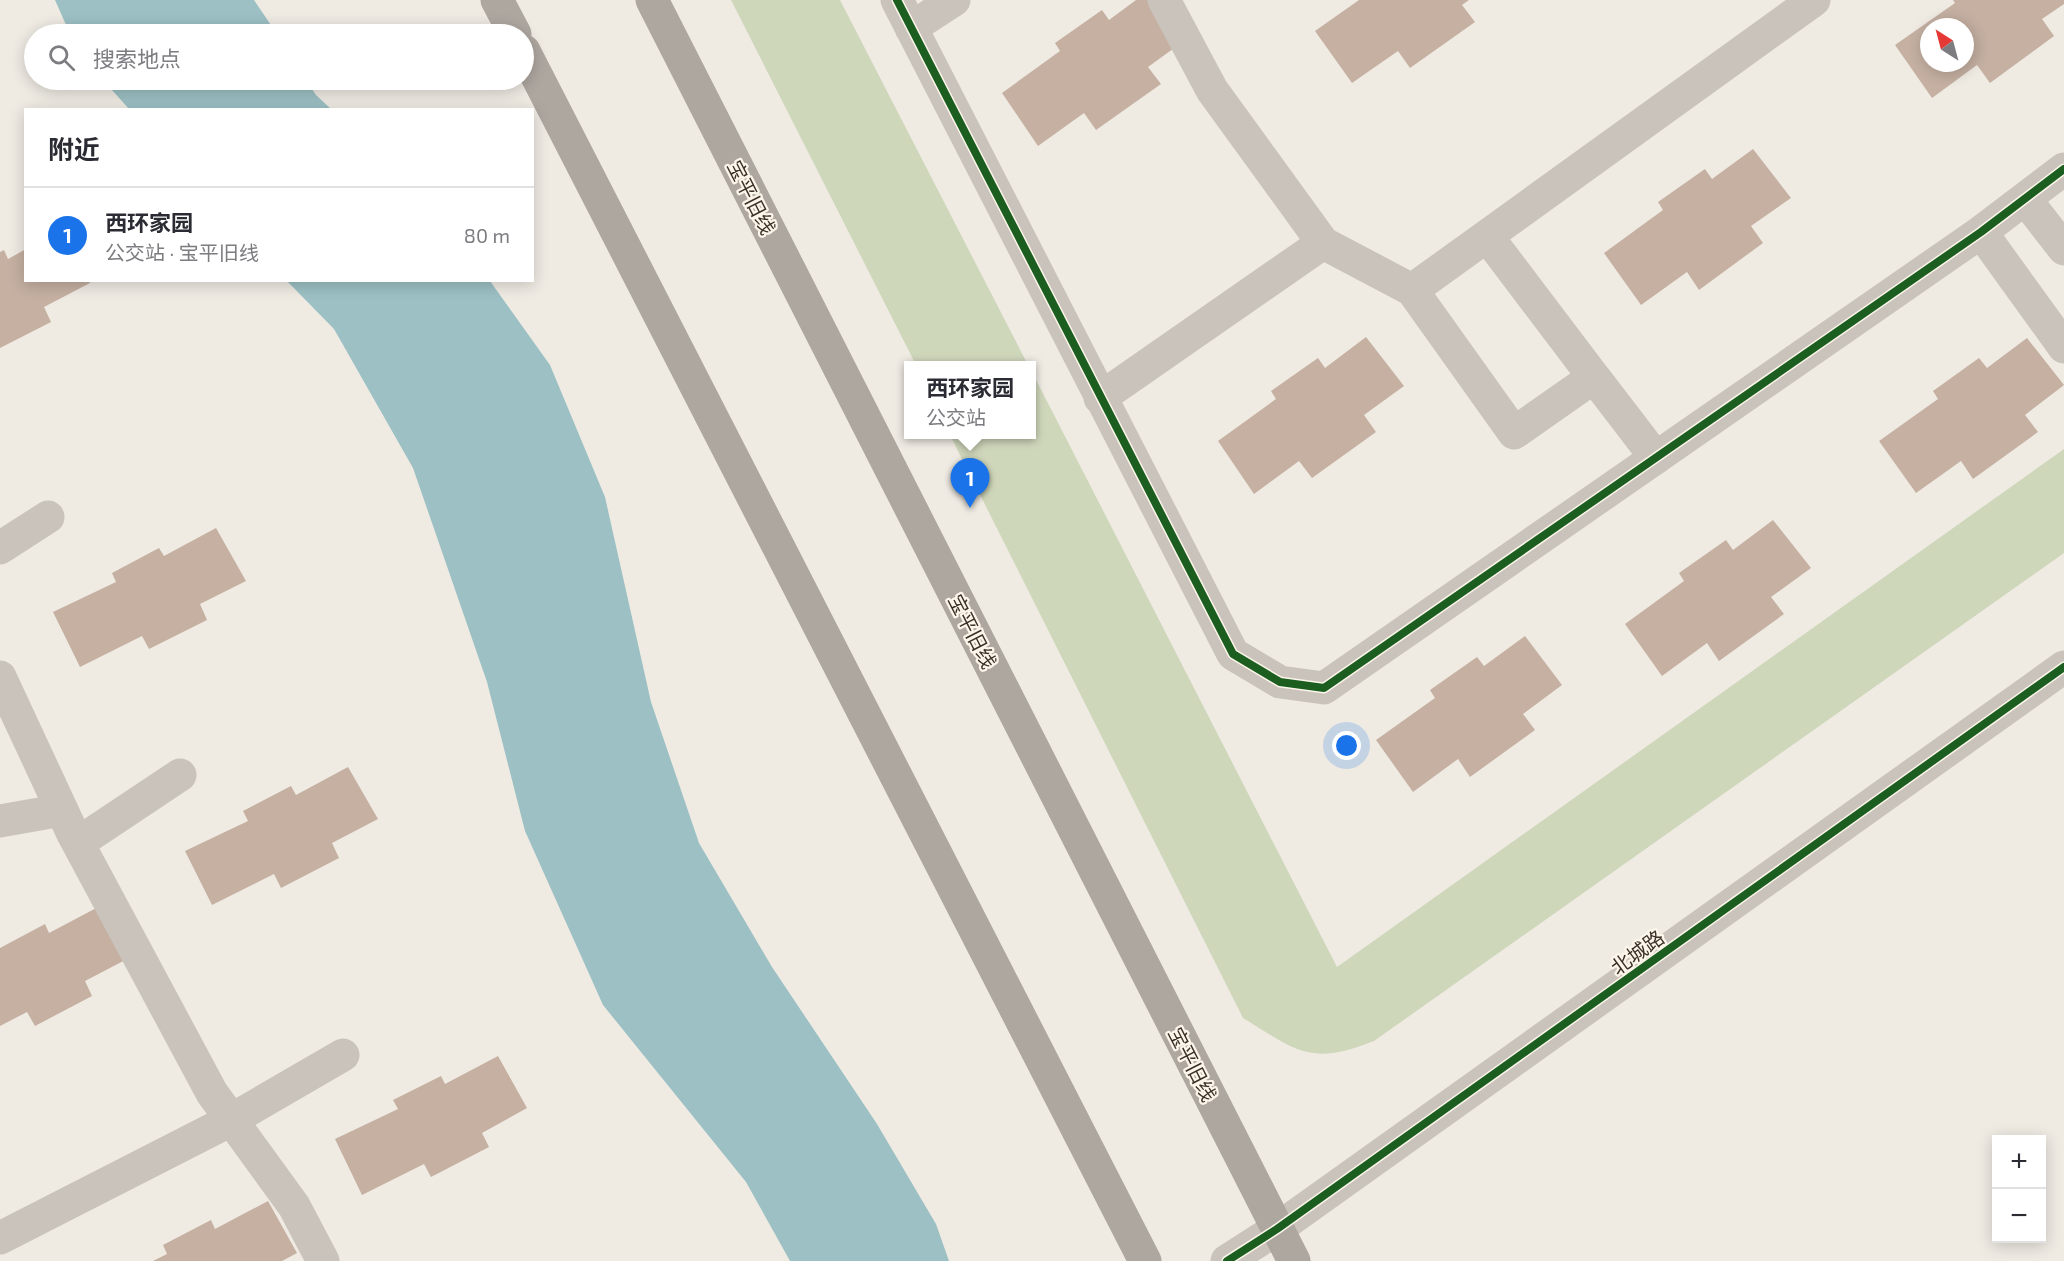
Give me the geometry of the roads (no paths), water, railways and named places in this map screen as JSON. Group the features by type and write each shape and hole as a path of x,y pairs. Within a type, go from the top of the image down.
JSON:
{"main road":[{"path":"497,0 510,24"},
{"name":"宝平旧线","path":"652,0 1294,1261"},
{"path":"534,70 1146,1261"}],"street":[{"path":"954,0 904,14 1233,654 1280,682 1324,688 1981,232 2064,169"},
{"path":"1164,0 1212,90 1323,243 1412,290 1514,433 1594,377 1599,384"},
{"path":"1412,290 1814,0"},
{"path":"2026,200 2064,249"},
{"path":"1981,232 2064,347"},
{"path":"1486,236 1656,458"},
{"path":"1100,398 1323,243"},
{"path":"0,548 48,517"},
{"name":"北城路","path":"1227,1261 1277,1229 2064,667"},
{"path":"0,677 78,843 212,1093 294,1206 323,1261"},
{"path":"78,843 180,775"},
{"path":"0,822 62,810"},
{"path":"0,1238 231,1120 343,1055"}],"water":[{"path":"55,0 254,0 270,24 66,24"},
{"path":"112,90 313,90 330,108 128,108"},
{"path":"288,282 491,282 550,365 605,497 651,702 699,843 772,967 877,1124 936,1224 949,1261 790,1261 746,1182 603,1005 525,831 487,682 413,468 334,329"}],"place":[{"name":"西环家园","path":"970,508"}]}
